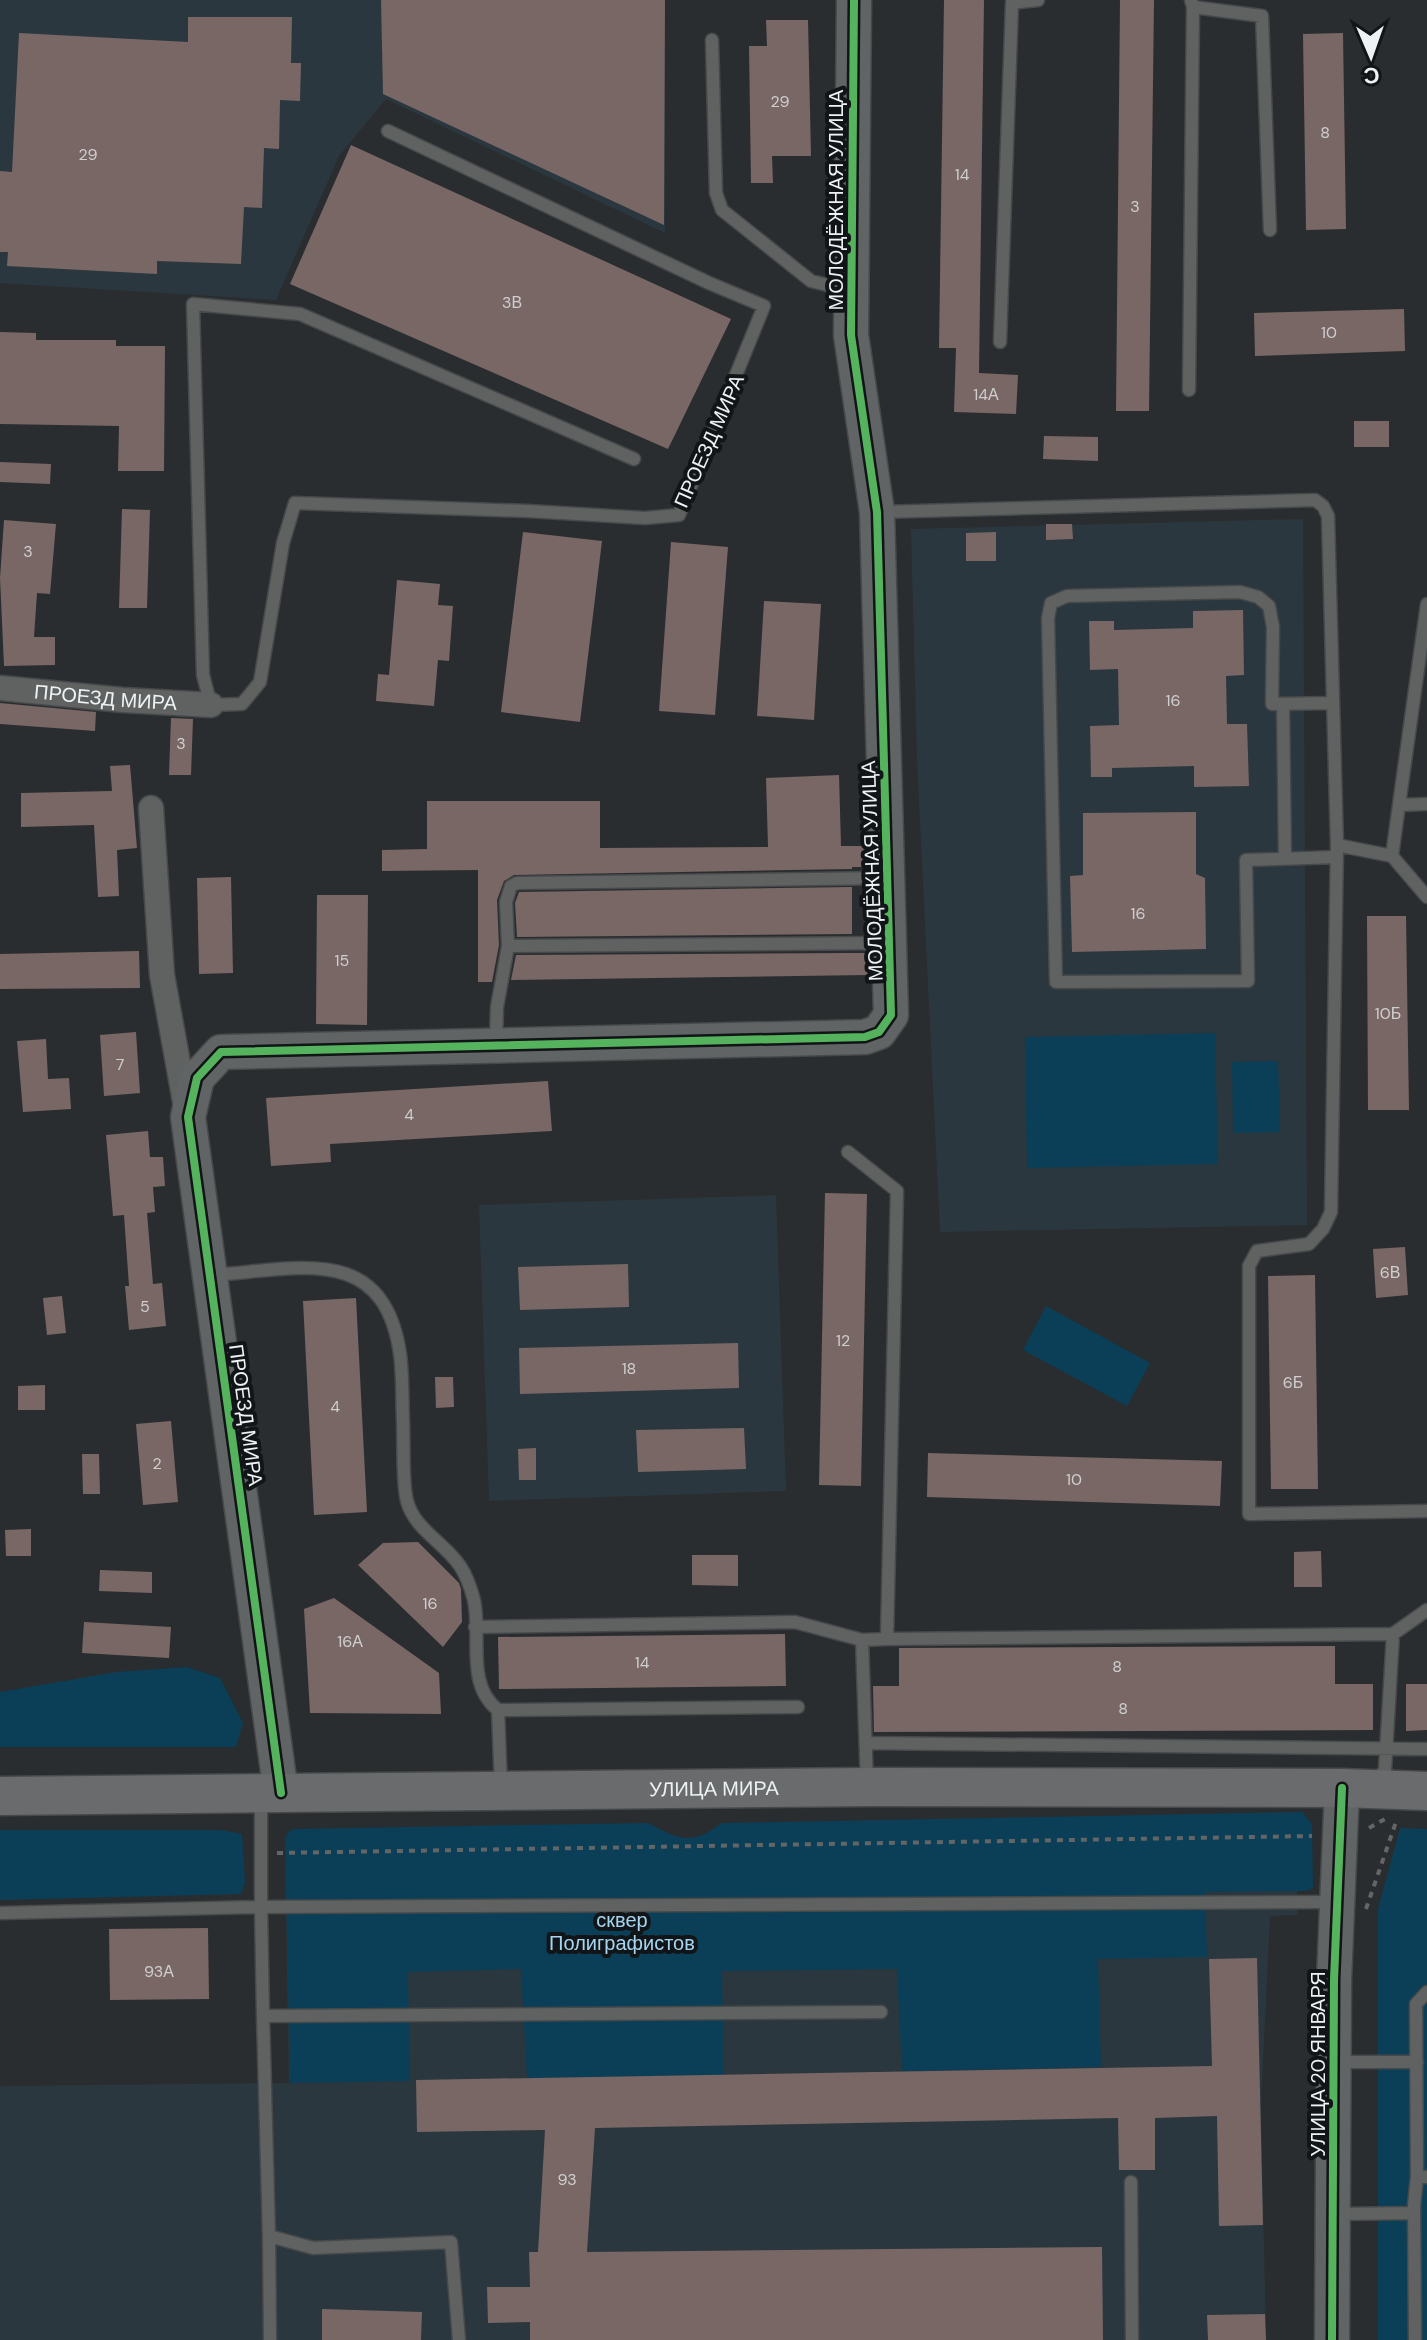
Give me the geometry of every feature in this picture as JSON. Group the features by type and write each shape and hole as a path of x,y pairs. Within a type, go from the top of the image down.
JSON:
{"main road":[{"name":"УЛИЦА МИРА","path":"0,1796 868,1787 1427,1791"}],"street":[{"name":"МОЛОДЁЖНАЯ УЛИЦА","path":"221,1052 865,1037 879,1032 887,1024 891,1015 891,943 877,512 851,335 854,0"},
{"name":"ПРОЕЗД МИРА","path":"0,688 211,705"},
{"name":"ПРОЕЗД МИРА","path":"151,808 162,975 188,1117 210,1275 271,1793"},
{"name":"ПРОЕЗД МИРА","path":"188,1117 197,1078 221,1052"},
{"name":"УЛИЦА 20 ЯНВАРЯ","path":"1332,2340 1333,2062 1342,1788"}],"lane":[{"path":"1000,342 1012,3 1038,0"},
{"path":"1189,390 1192,3 1262,16 1270,230"},
{"path":"712,40 716,193 722,210 811,281 851,290"},
{"name":"ПРОЕЗД МИРА","path":"388,131 764,306 679,515 645,518 295,503 283,543 260,682 242,704 211,705 203,675 193,304 300,314 634,459"},
{"path":"877,512 1315,500 1323,506 1328,516 1337,851 1331,1212 1323,1229 1309,1244 1257,1251 1249,1266 1249,1514 1427,1511"},
{"path":"1333,703 1272,704 1273,627 1269,606 1258,597 1240,592 1067,596 1051,603 1048,618 1056,982 1248,981 1246,860 1285,859 1337,851 1392,856 1427,897"},
{"path":"1392,856 1427,604"},
{"path":"1283,704 1285,859"},
{"path":"1399,805 1427,804"},
{"path":"496,1046 497,1007 508,946 506,902 511,886 517,883 889,878"},
{"path":"508,946 891,943"},
{"path":"848,1152 897,1191 887,1639"},
{"path":"210,1275 312,1269 340,1271 361,1278 384,1303 393,1322 400,1355 407,1501 421,1526 460,1566 474,1603 481,1690 498,1710 501,1791"},
{"path":"475,1627 795,1622 862,1640 1393,1634 1427,1610"},
{"path":"1342,1788 1381,1775 1385,1770 1393,1634"},
{"path":"862,1640 868,1787"},
{"path":"498,1710 798,1707"},
{"path":"866,1743 1427,1749"},
{"path":"270,2340 261,1853 271,1793"},
{"path":"0,1913 261,1907 1337,1902"},
{"path":"1415,2340 1414,2213 1422,2177 1416,2004 1427,1992"},
{"path":"263,2016 881,2012"},
{"path":"1333,2062 1417,2062"},
{"path":"1131,2182 1132,2340"},
{"path":"1333,2214 1414,2213"},
{"path":"269,2236 313,2248 451,2242 459,2340"}],"path":[{"path":"1362,1835 1373,1824 1385,1819 1397,1819"},
{"path":"261,1853 1323,1836"}],"shaded area":[{"path":"0,0 665,0 665,233 386,99 339,156 276,300 0,283"},
{"path":"1303,519 1307,1225 940,1232 917,760 911,529"},
{"path":"776,1195 786,1491 489,1501 479,1205"},
{"path":"285,1865 1297,1891 1298,1915 1270,1916 1261,2103 1266,2340 0,2340 0,2086 289,2083"}],"green space":[{"path":"1215,1033 1218,1164 1027,1168 1025,1037"},
{"path":"1278,1061 1280,1132 1233,1133 1232,1062"},
{"path":"1046,1306 1150,1363 1127,1406 1023,1350"},
{"path":"187,1667 220,1678 243,1723 236,1747 0,1747 0,1692 117,1672"},
{"name":"сквер Полиграфистов","path":"1302,1812 1312,1824 1313,1888 1307,1891 1205,1892 1207,1957 1098,1959 1101,2067 902,2071 897,1969 722,1971 724,2075 527,2078 521,1969 408,1972 410,2081 290,2083 285,1837 292,1829 648,1823 677,1837 693,1838 722,1823"},
{"path":"1400,1828 1427,1829 1427,2340 1378,2340 1378,1909"},
{"path":"0,1830 221,1830 242,1834 245,1883 241,1894 0,1900"}],"building":[{"path":"381,0 665,0 664,225 383,94"},
{"path":"944,0 984,0 979,373 1018,375 1016,414 954,412 956,348 939,348"},
{"path":"1120,0 1154,0 1149,411 1116,411"},
{"path":"188,17 292,17 291,63 301,63 300,101 280,100 279,149 264,148 262,208 244,207 241,264 157,261 157,274 7,266 8,252 0,252 0,171 12,172 19,33 188,42"},
{"path":"766,20 808,20 811,156 772,156 773,183 751,183 749,46 767,46"},
{"path":"1343,33 1346,229 1306,230 1303,34"},
{"path":"351,145 731,319 668,449 290,284"},
{"path":"1404,309 1405,351 1255,356 1254,313"},
{"path":"0,332 36,333 36,340 116,340 116,346 165,346 164,471 118,471 119,426 0,424"},
{"path":"1354,421 1389,421 1389,447 1354,447"},
{"path":"1044,436 1098,437 1098,461 1043,459"},
{"path":"0,462 51,464 50,484 0,482"},
{"path":"122,509 150,510 147,608 119,608"},
{"path":"4,520 56,524 50,594 37,593 34,637 55,637 55,665 4,666 0,578"},
{"path":"1046,524 1072,524 1073,539 1046,540"},
{"path":"523,532 602,541 580,722 501,712"},
{"path":"996,532 996,561 966,561 966,533"},
{"path":"671,542 728,547 715,715 659,711"},
{"path":"397,580 440,584 438,605 453,606 449,661 438,660 434,706 376,701 378,674 389,675"},
{"path":"764,601 821,604 814,720 757,716"},
{"path":"1243,610 1244,675 1226,676 1227,724 1247,724 1249,786 1194,787 1194,766 1112,768 1112,777 1091,777 1090,726 1119,725 1118,669 1090,670 1089,621 1114,621 1114,630 1193,628 1193,611"},
{"path":"0,703 96,712 95,731 0,724"},
{"path":"171,718 193,719 191,775 169,775"},
{"path":"130,765 137,848 117,850 119,896 98,897 94,825 21,827 21,793 112,791 110,766"},
{"path":"839,775 841,846 866,846 867,867 514,875 504,881 497,900 499,945 492,982 478,982 478,870 382,871 382,850 427,849 427,801 600,801 600,848 768,847 766,778"},
{"path":"1196,812 1196,874 1205,878 1206,949 1072,952 1070,876 1083,875 1083,813"},
{"path":"231,877 233,973 199,974 197,878"},
{"path":"852,887 852,934 517,937 515,903 519,892"},
{"path":"317,895 368,895 367,1025 316,1024"},
{"path":"1367,916 1406,916 1409,1110 1368,1110"},
{"path":"139,951 140,988 0,989 0,954"},
{"path":"868,953 868,975 511,980 516,955"},
{"path":"136,1032 140,1093 104,1096 100,1035"},
{"path":"46,1039 48,1079 69,1078 71,1109 23,1112 17,1041"},
{"path":"548,1081 552,1131 330,1144 331,1162 271,1166 266,1098"},
{"path":"148,1131 150,1157 163,1157 165,1186 153,1187 155,1212 147,1213 153,1284 162,1283 166,1326 129,1330 124,1215 113,1216 106,1135"},
{"path":"825,1193 867,1194 861,1486 819,1485"},
{"path":"1405,1247 1408,1295 1376,1298 1373,1249"},
{"path":"628,1264 629,1307 520,1310 518,1267"},
{"path":"1315,1275 1318,1489 1271,1489 1268,1276"},
{"path":"62,1296 66,1333 47,1335 43,1298"},
{"path":"356,1298 367,1512 314,1515 303,1301"},
{"path":"738,1343 739,1388 520,1394 519,1348"},
{"path":"435,1377 453,1377 454,1407 436,1408"},
{"path":"45,1385 45,1410 18,1410 18,1386"},
{"path":"171,1421 178,1502 143,1505 136,1424"},
{"path":"744,1428 746,1469 638,1472 636,1430"},
{"path":"536,1448 536,1480 519,1480 518,1449"},
{"path":"928,1453 1222,1461 1220,1506 927,1497"},
{"path":"82,1454 99,1454 100,1494 83,1494"},
{"path":"31,1529 31,1556 6,1556 5,1530"},
{"path":"418,1542 459,1583 461,1589 462,1622 443,1647 358,1565 383,1543"},
{"path":"1321,1551 1322,1587 1294,1587 1294,1552"},
{"path":"692,1555 738,1555 738,1586 692,1585"},
{"path":"100,1570 152,1572 152,1593 99,1591"},
{"path":"334,1598 439,1673 441,1714 310,1713 304,1609"},
{"path":"84,1622 171,1627 169,1658 82,1653"},
{"path":"785,1634 786,1686 499,1689 498,1637"},
{"path":"1335,1646 1335,1684 1373,1684 1373,1730 874,1732 873,1686 899,1686 899,1648"},
{"path":"1406,1684 1427,1684 1427,1730 1406,1731"},
{"path":"208,1928 209,1999 110,2000 109,1929"},
{"path":"1257,1958 1263,2225 1219,2226 1217,2116 1155,2118 1155,2170 1119,2170 1118,2118 595,2128 587,2252 1102,2247 1103,2340 530,2340 530,2322 488,2323 487,2287 530,2287 529,2252 538,2252 545,2130 417,2132 416,2080 1212,2066 1209,1959"},
{"path":"322,2309 422,2312 421,2340 322,2340"},
{"path":"1265,2314 1266,2340 1208,2340 1207,2315"}],"cycle path":[{"path":"281,1793 188,1117 197,1078 221,1052 865,1037 879,1032 891,1015 877,512 851,335 854,0"},
{"path":"1332,2340 1334,1980 1342,1788"}]}
